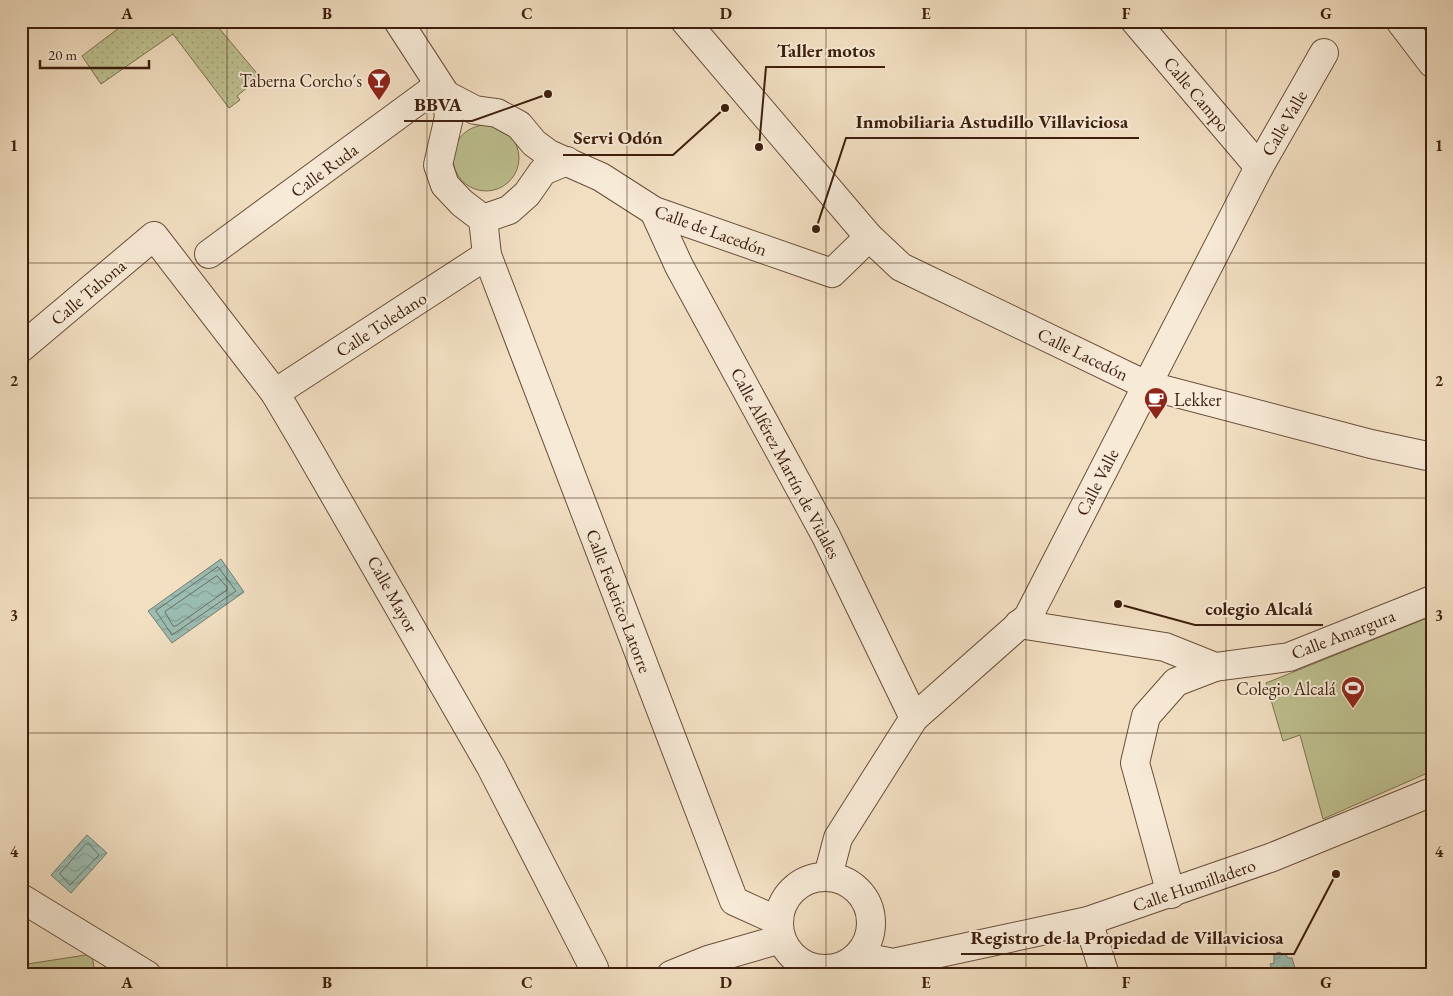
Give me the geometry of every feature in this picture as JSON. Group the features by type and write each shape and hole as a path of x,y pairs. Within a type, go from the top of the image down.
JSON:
{"street":[{"path":"399,21 443,90 449,117 438,165 445,185 462,203 483,219 509,210 527,194 543,171 558,157"},
{"name":"Calle Lacedón","path":"685,21 869,237 901,267 1146,385 1371,444 1432,457"},
{"name":"Calle Campo","path":"1135,21 1259,167"},
{"path":"1400,21 1429,55"},
{"name":"Calle Valle","path":"828,876 838,838 914,718 1028,617 1259,167 1324,53"},
{"name":"Calle de Lacedón","path":"443,90 475,110 497,114 519,125 534,143 600,177 654,211 832,273 869,237"},
{"name":"Calle Ruda","path":"209,254 443,90"},
{"name":"Calle Alférez Martín de Vidales","path":"654,211 679,266 826,536 914,718"},
{"name":"Calle Federico Latorre","path":"483,219 487,255 734,901 780,930"},
{"name":"Calle Tahona","path":"21,348 154,236"},
{"name":"Calle Mayor","path":"154,236 275,393 350,519 490,767 596,975"},
{"name":"Calle Toledano","path":"275,393 487,255"},
{"name":"Calle Amargura","path":"1019,624 1166,647 1215,667 1289,657 1432,600"},
{"path":"1171,894 1135,763 1146,716 1176,682 1215,667"},
{"name":"Calle Humilladero","path":"859,956 893,963 1088,921 1171,894 1270,858 1432,792"},
{"path":"828,876 851,884 870,907 872,932 859,956 842,967 816,972 792,956 780,930 785,898 803,882 828,876"},
{"path":"21,898 147,975"},
{"path":"1088,921 1105,975"},
{"path":"671,975 780,930"}],"green space":[{"path":"128,21 213,21 260,77 237,96 240,100 229,108 173,34 101,84 82,56"},
{"path":"486,125 499,127 509,135 517,145 519,158 517,171 509,181 499,189 486,191 473,189 463,181 455,171 453,158 455,145 463,135 473,127"},
{"name":"Colegio Alcalá","path":"1432,616 1432,771 1323,819 1300,735 1283,741 1266,683"},
{"path":"92,954 95,975 21,975 21,965"}],"water":[{"path":"221,559 244,592 172,643 148,611"},
{"path":"87,835 107,853 71,893 51,875"},
{"path":"1278,952 1286,955 1288,958 1292,958 1297,975 1274,975 1270,964 1274,963 1274,955"}],"place":[{"name":"BBVA","path":"548,94"},
{"name":"Taberna Corcho´s","path":"379,101"},
{"name":"Servi Odón","path":"725,108"},
{"name":"Taller motos","path":"759,147"},
{"name":"Inmobiliaria Astudillo Villaviciosa","path":"816,229"},
{"name":"Lekker","path":"1156,420"},
{"name":"colegio Alcalá","path":"1118,604"},
{"name":"Colegio Alcalá","path":"1353,709"},
{"name":"Registro de la Propiedad de Villaviciosa","path":"1336,874"}]}
